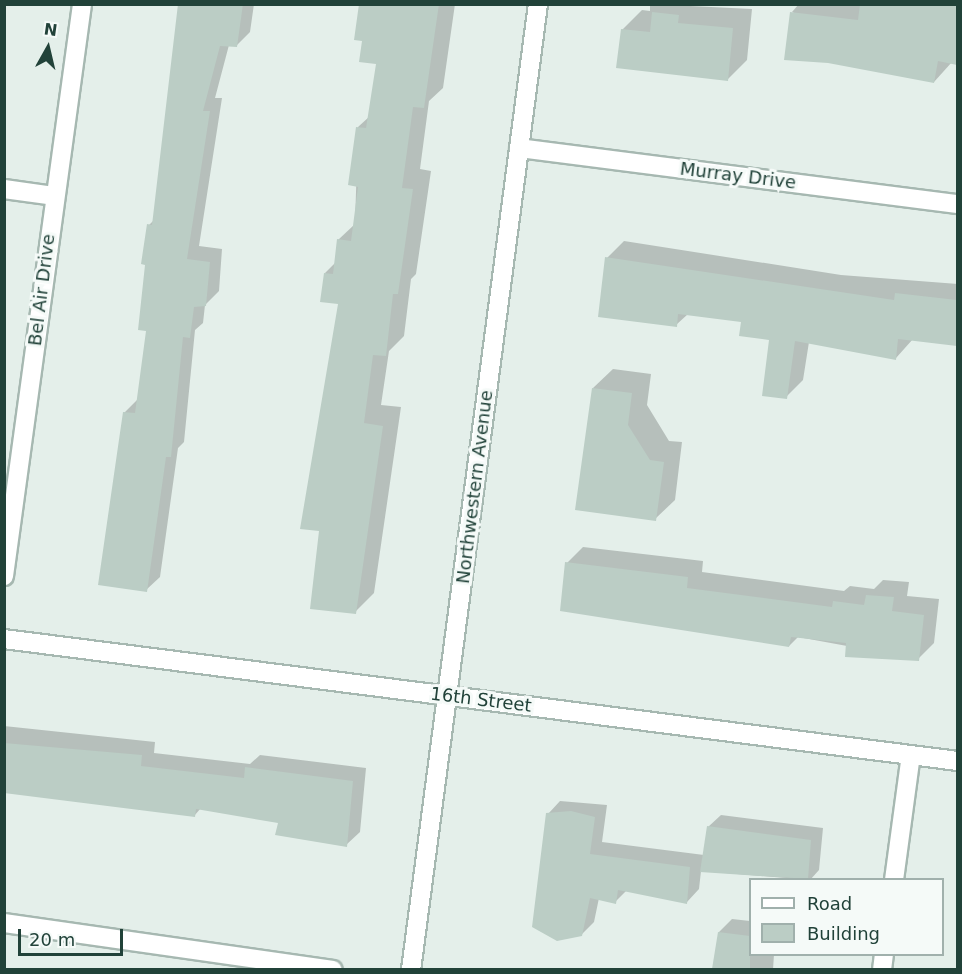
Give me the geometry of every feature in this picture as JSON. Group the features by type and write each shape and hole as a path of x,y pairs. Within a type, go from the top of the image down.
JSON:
{"street":[{"name":"Bel Air Drive","path":"4,576 81,4"},
{"name":"Northwestern Avenue","path":"411,969 538,4"},
{"name":"Murray Drive","path":"519,148 957,204"},
{"path":"4,189 54,196"},
{"name":"16th Street","path":"4,639 957,761"},
{"path":"894,878 911,755"},
{"path":"4,923 333,969"}],"building":[{"path":"178,4 243,4 237,47 220,46 203,111 210,111 187,259 210,262 206,306 194,307 190,338 183,337 171,457 166,457 147,592 98,585 123,412 135,413 146,331 138,330 145,265 141,264 147,224 152,225"},
{"path":"359,4 439,4 424,108 413,107 402,188 413,189 398,294 393,294 386,356 373,355 364,423 383,426 356,614 310,609 319,531 300,529 338,304 320,302 324,273 333,274 337,239 351,241 358,187 348,185 356,127 366,128 376,64 359,62 362,41 354,40"},
{"path":"860,4 957,4 957,65 938,61 934,83 828,63 784,60 790,12 858,20"},
{"path":"652,12 679,15 678,23 733,28 728,81 616,68 621,29 650,32"},
{"path":"605,257 894,300 895,293 957,300 957,346 898,339 896,360 795,341 787,399 762,396 769,340 739,336 741,322 678,314 677,327 598,317"},
{"path":"592,388 632,393 628,425 650,460 664,462 656,521 575,510"},
{"path":"565,562 688,577 687,588 832,607 833,601 864,605 866,595 894,597 892,611 924,615 919,661 845,657 846,643 791,637 789,647 560,611"},
{"path":"4,743 142,755 141,766 244,778 245,767 353,781 347,847 275,835 278,823 196,809 195,817 4,793"},
{"path":"571,811 595,817 590,854 690,867 687,904 618,890 616,904 590,898 582,936 557,941 532,927 546,813"},
{"path":"707,826 811,840 808,878 700,872"},
{"path":"718,932 749,936 750,969 712,969"}]}
